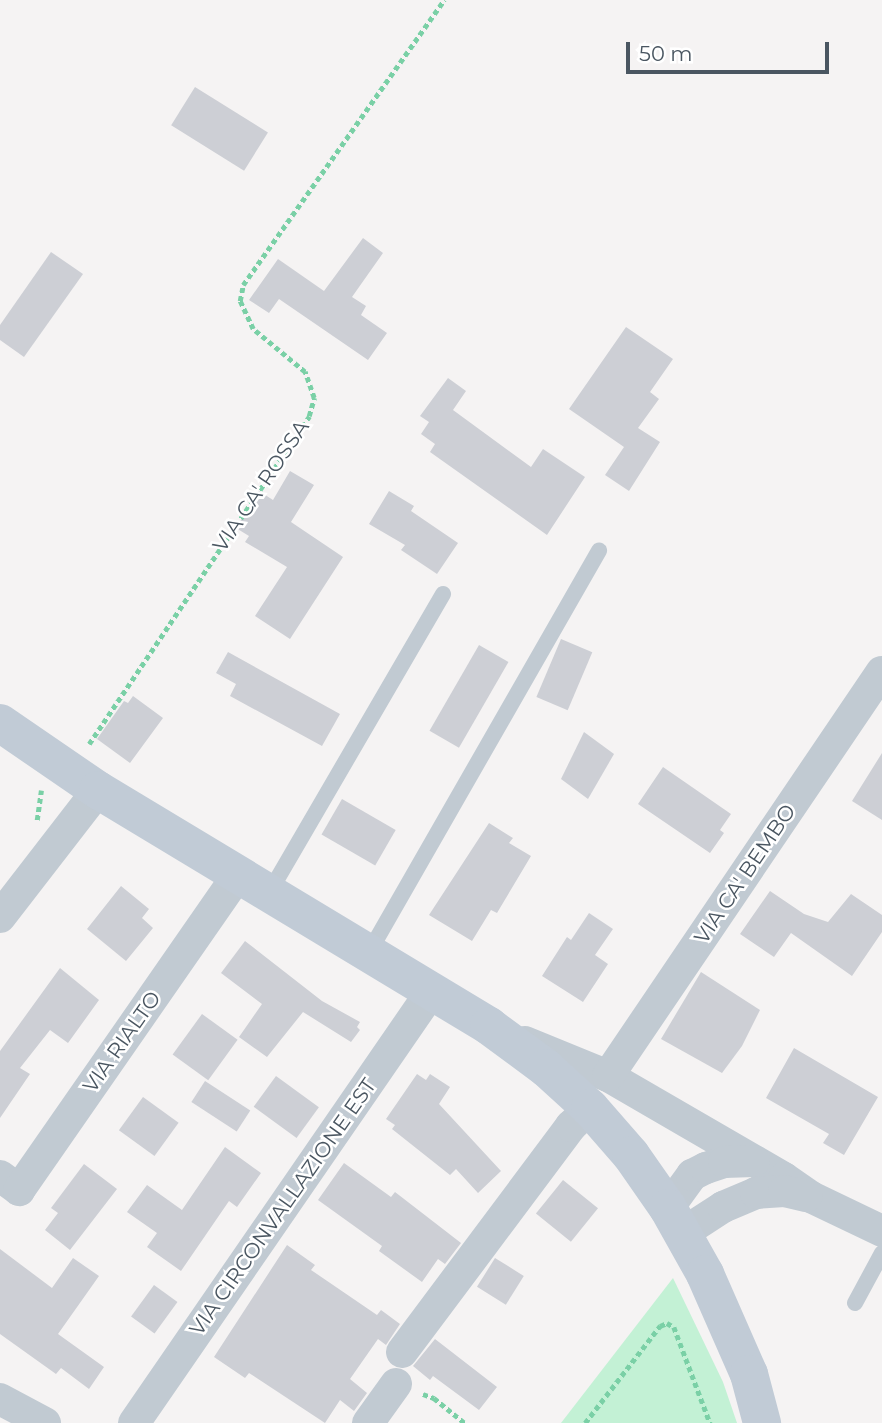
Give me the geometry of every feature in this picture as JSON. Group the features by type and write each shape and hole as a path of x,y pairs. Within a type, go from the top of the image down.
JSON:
{"street":[{"name":"VIA CA' BEMBO","path":"402,1352 599,1092 882,672"},
{"path":"0,723 85,781 489,1026 546,1068 754,1161 811,1197 882,1231"},
{"path":"0,917 85,781"},
{"name":"VIA RIALTO","path":"0,1176 19,1190 253,884"},
{"name":"VIA CIRCONVALLAZIONE EST","path":"134,1423 431,992"},
{"path":"599,1092 631,1155 675,1220 749,1374 762,1423"},
{"path":"675,1220 692,1175 724,1162 754,1161"},
{"path":"675,1220 723,1207 756,1193 784,1191 811,1197"},
{"path":"368,1423 396,1384"},
{"path":"0,1399 45,1423"}],"lane":[{"path":"368,954 599,551"},
{"path":"253,884 443,594"},
{"path":"855,1303 882,1253"}],"path":[{"name":"VIA CA' ROSSA","path":"85,781 309,416 314,398 305,372 253,329 240,301 243,285 444,0"},
{"path":"585,1423 660,1326 667,1323 674,1327 710,1423"},
{"path":"396,1384 434,1398 465,1423"}],"green space":[{"path":"673,1278 723,1382 737,1423 561,1423"}],"building":[{"path":"195,87 268,133 244,171 171,125"},
{"path":"363,238 383,253 352,297 366,306 361,315 387,333 368,360 279,299 269,313 249,300 278,259 324,291"},
{"path":"51,252 83,274 24,357 0,340 0,325"},
{"path":"626,327 673,359 650,392 659,399 638,428 660,442 629,491 605,475 624,447 569,409"},
{"path":"448,378 466,391 453,410 531,467 543,449 585,477 547,535 430,452 435,444 421,434 429,422 420,416"},
{"path":"290,471 314,485 291,522 343,557 290,639 255,616 287,567 245,542 249,536 236,528 259,491 273,500"},
{"path":"389,491 414,506 411,511 458,543 437,574 401,550 405,545 369,524"},
{"path":"561,639 592,652 568,710 536,697"},
{"path":"479,645 508,662 459,748 430,731"},
{"path":"228,652 340,714 322,746 230,696 236,684 216,673"},
{"path":"133,696 163,718 130,763 97,739 124,701 128,703"},
{"path":"584,732 614,754 588,799 561,779"},
{"path":"882,753 882,820 852,801"},
{"path":"663,767 731,814 720,830 724,833 710,853 638,804"},
{"path":"342,799 396,830 375,866 322,835"},
{"path":"489,823 513,838 509,843 531,856 497,913 491,910 472,941 429,915"},
{"path":"121,886 149,909 142,918 153,928 126,961 87,929"},
{"path":"770,891 804,914 828,922 851,894 882,915 882,932 852,976 791,933 774,957 740,934"},
{"path":"589,913 613,929 595,955 608,964 583,1002 542,976 567,937 571,940"},
{"path":"245,941 322,1001 360,1022 357,1027 360,1030 351,1042 303,1012 267,1057 239,1037 262,1004 221,973"},
{"path":"60,968 99,1000 68,1043 50,1030 20,1068 30,1074 0,1118 0,1051"},
{"path":"701,972 760,1010 742,1046 722,1073 661,1039"},
{"path":"202,1014 238,1040 208,1080 173,1054"},
{"path":"794,1048 878,1097 844,1155 823,1143 829,1134 766,1098"},
{"path":"417,1074 426,1080 430,1074 450,1087 439,1104 501,1171 478,1193 456,1169 450,1175 392,1129 395,1125 386,1119"},
{"path":"276,1076 319,1107 297,1138 254,1107"},
{"path":"205,1081 250,1110 237,1131 191,1102"},
{"path":"143,1097 179,1123 154,1156 119,1130"},
{"path":"225,1147 261,1173 237,1207 229,1201 181,1271 147,1247 157,1233 127,1212 147,1185 182,1210"},
{"path":"344,1163 391,1197 395,1192 461,1243 445,1264 438,1259 422,1282 379,1251 382,1246 318,1200"},
{"path":"84,1164 117,1189 70,1250 45,1230 58,1213 51,1208"},
{"path":"563,1180 598,1208 571,1242 536,1213"},
{"path":"287,1245 315,1265 311,1270 377,1315 381,1310 400,1324 386,1345 378,1339 350,1379 367,1393 354,1411 340,1400 325,1423 249,1373 245,1378 214,1357"},
{"path":"0,1249 52,1288 73,1258 99,1276 58,1334 104,1367 89,1389 61,1368 56,1374 0,1334"},
{"path":"495,1258 524,1276 506,1305 477,1287"},
{"path":"154,1285 177,1302 155,1334 131,1317"},
{"path":"435,1339 497,1387 479,1410 433,1376 430,1380 413,1366"}]}
